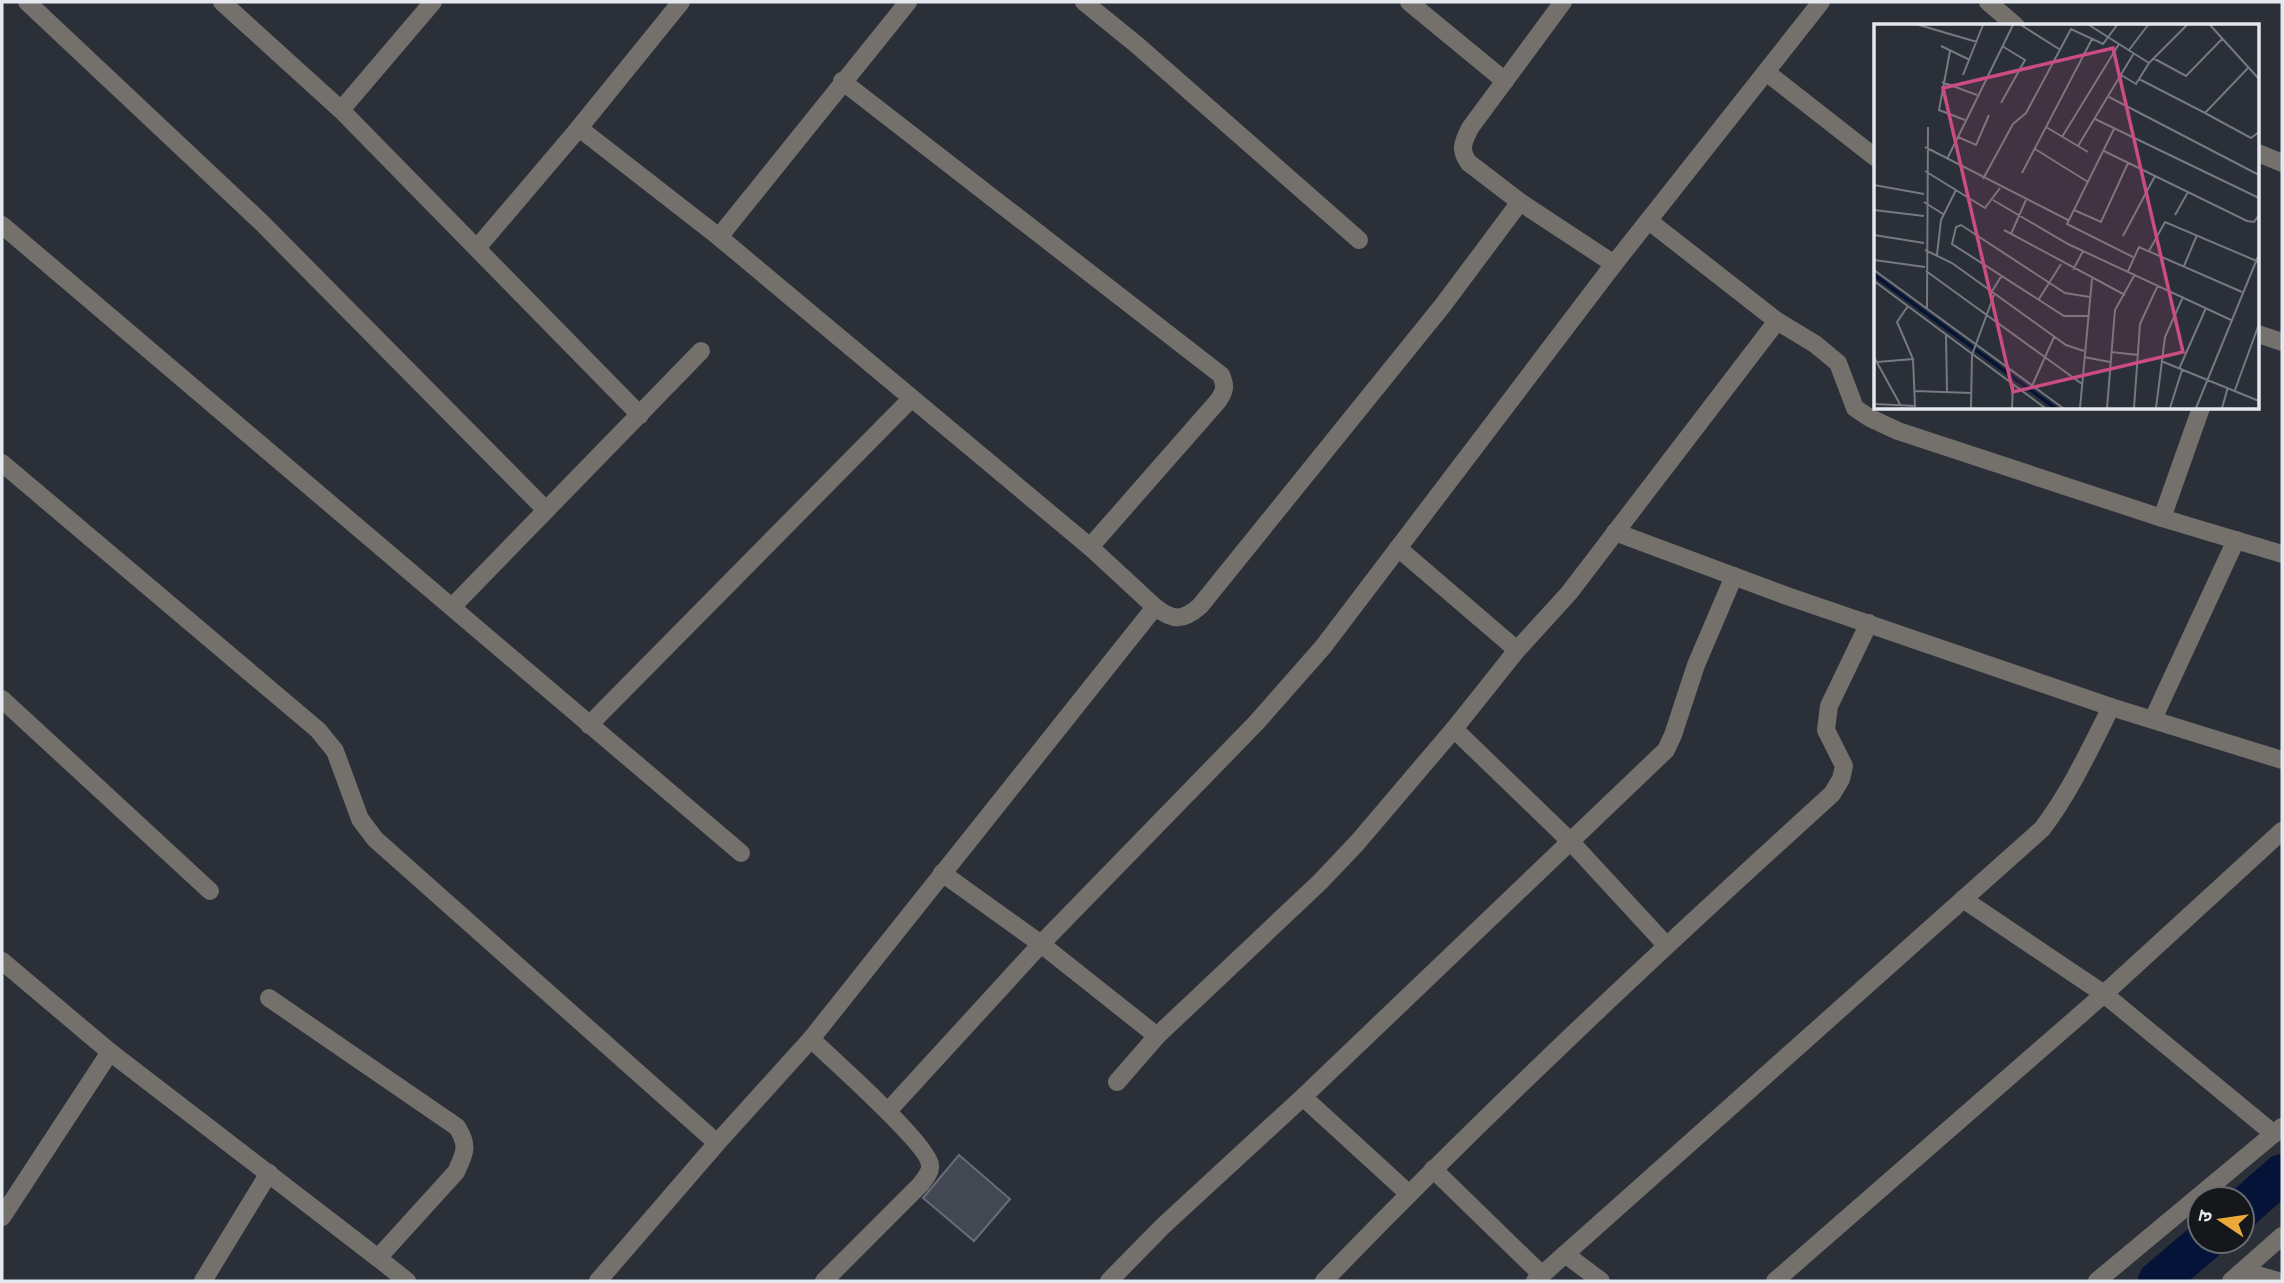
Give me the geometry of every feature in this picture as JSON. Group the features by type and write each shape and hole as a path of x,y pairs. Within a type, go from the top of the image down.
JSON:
{"street":[{"path":"27,2 262,223 546,510"},
{"path":"222,2 341,110 640,415"},
{"path":"341,110 433,2"},
{"path":"477,248 681,2"},
{"path":"719,237 908,2"},
{"path":"1084,2 1359,240"},
{"path":"1409,2 1505,81"},
{"path":"1563,2 1470,128 1462,143 1463,155 1469,163 1520,202 1614,264"},
{"path":"888,1111 1041,944 1257,722 1322,647 1614,264 1821,2"},
{"path":"1988,2 2014,24"},
{"path":"1766,72 1874,156"},
{"path":"842,81 1221,376 1225,385 1218,401 1090,547"},
{"path":"579,128 719,237 1090,547 1166,616 1189,616 1200,606 1443,305 1520,202"},
{"path":"2260,154 2282,163"},
{"path":"1649,221 1777,321 1815,344 1838,363 1855,408 1870,418 1898,431 2162,518 2282,554"},
{"path":"2,225 741,853"},
{"path":"1117,1082 1157,1036 1320,882 1357,843 1517,650 1569,593 1777,321"},
{"path":"2260,335 2282,342"},
{"path":"452,607 701,351"},
{"path":"589,725 911,399"},
{"path":"2162,518 2201,410"},
{"path":"2,463 318,730 335,751 360,819 375,839 717,1143"},
{"path":"1615,532 2110,708 2282,760"},
{"path":"2153,719 2236,540"},
{"path":"1398,548 1517,650"},
{"path":"1109,1281 1163,1226 1303,1097 1666,750 1696,665 1734,576"},
{"path":"598,1281 811,1039 1155,607"},
{"path":"1324,1281 1433,1169 1666,945 1832,793 1844,766 1826,730 1826,718 1829,706 1869,623"},
{"path":"2,699 210,891"},
{"path":"1433,1169 1538,1278 2042,829 2075,778 2110,708"},
{"path":"1454,729 1572,842 1666,945"},
{"path":"1775,1281 2104,995 2282,831"},
{"path":"942,873 1041,944 1157,1036"},
{"path":"1963,899 2104,995 2278,1131 2097,1281"},
{"path":"2,961 110,1052 407,1281"},
{"path":"269,998 457,1127 465,1140 463,1156 456,1172 378,1258"},
{"path":"811,1039 888,1111 926,1154 930,1165 927,1175 824,1281"},
{"path":"2,1217 110,1052"},
{"path":"1303,1097 1409,1194"},
{"path":"203,1281 269,1173"},
{"path":"2237,1276 2282,1236"},
{"path":"1565,1254 1601,1281"},
{"path":"2237,1276 2278,1281"}],"building":[{"path":"959,1155 1010,1199 974,1241 923,1198"}],"waterway":[{"path":"2256,1197 2282,1174"},
{"path":"2158,1281 2189,1255"}]}
